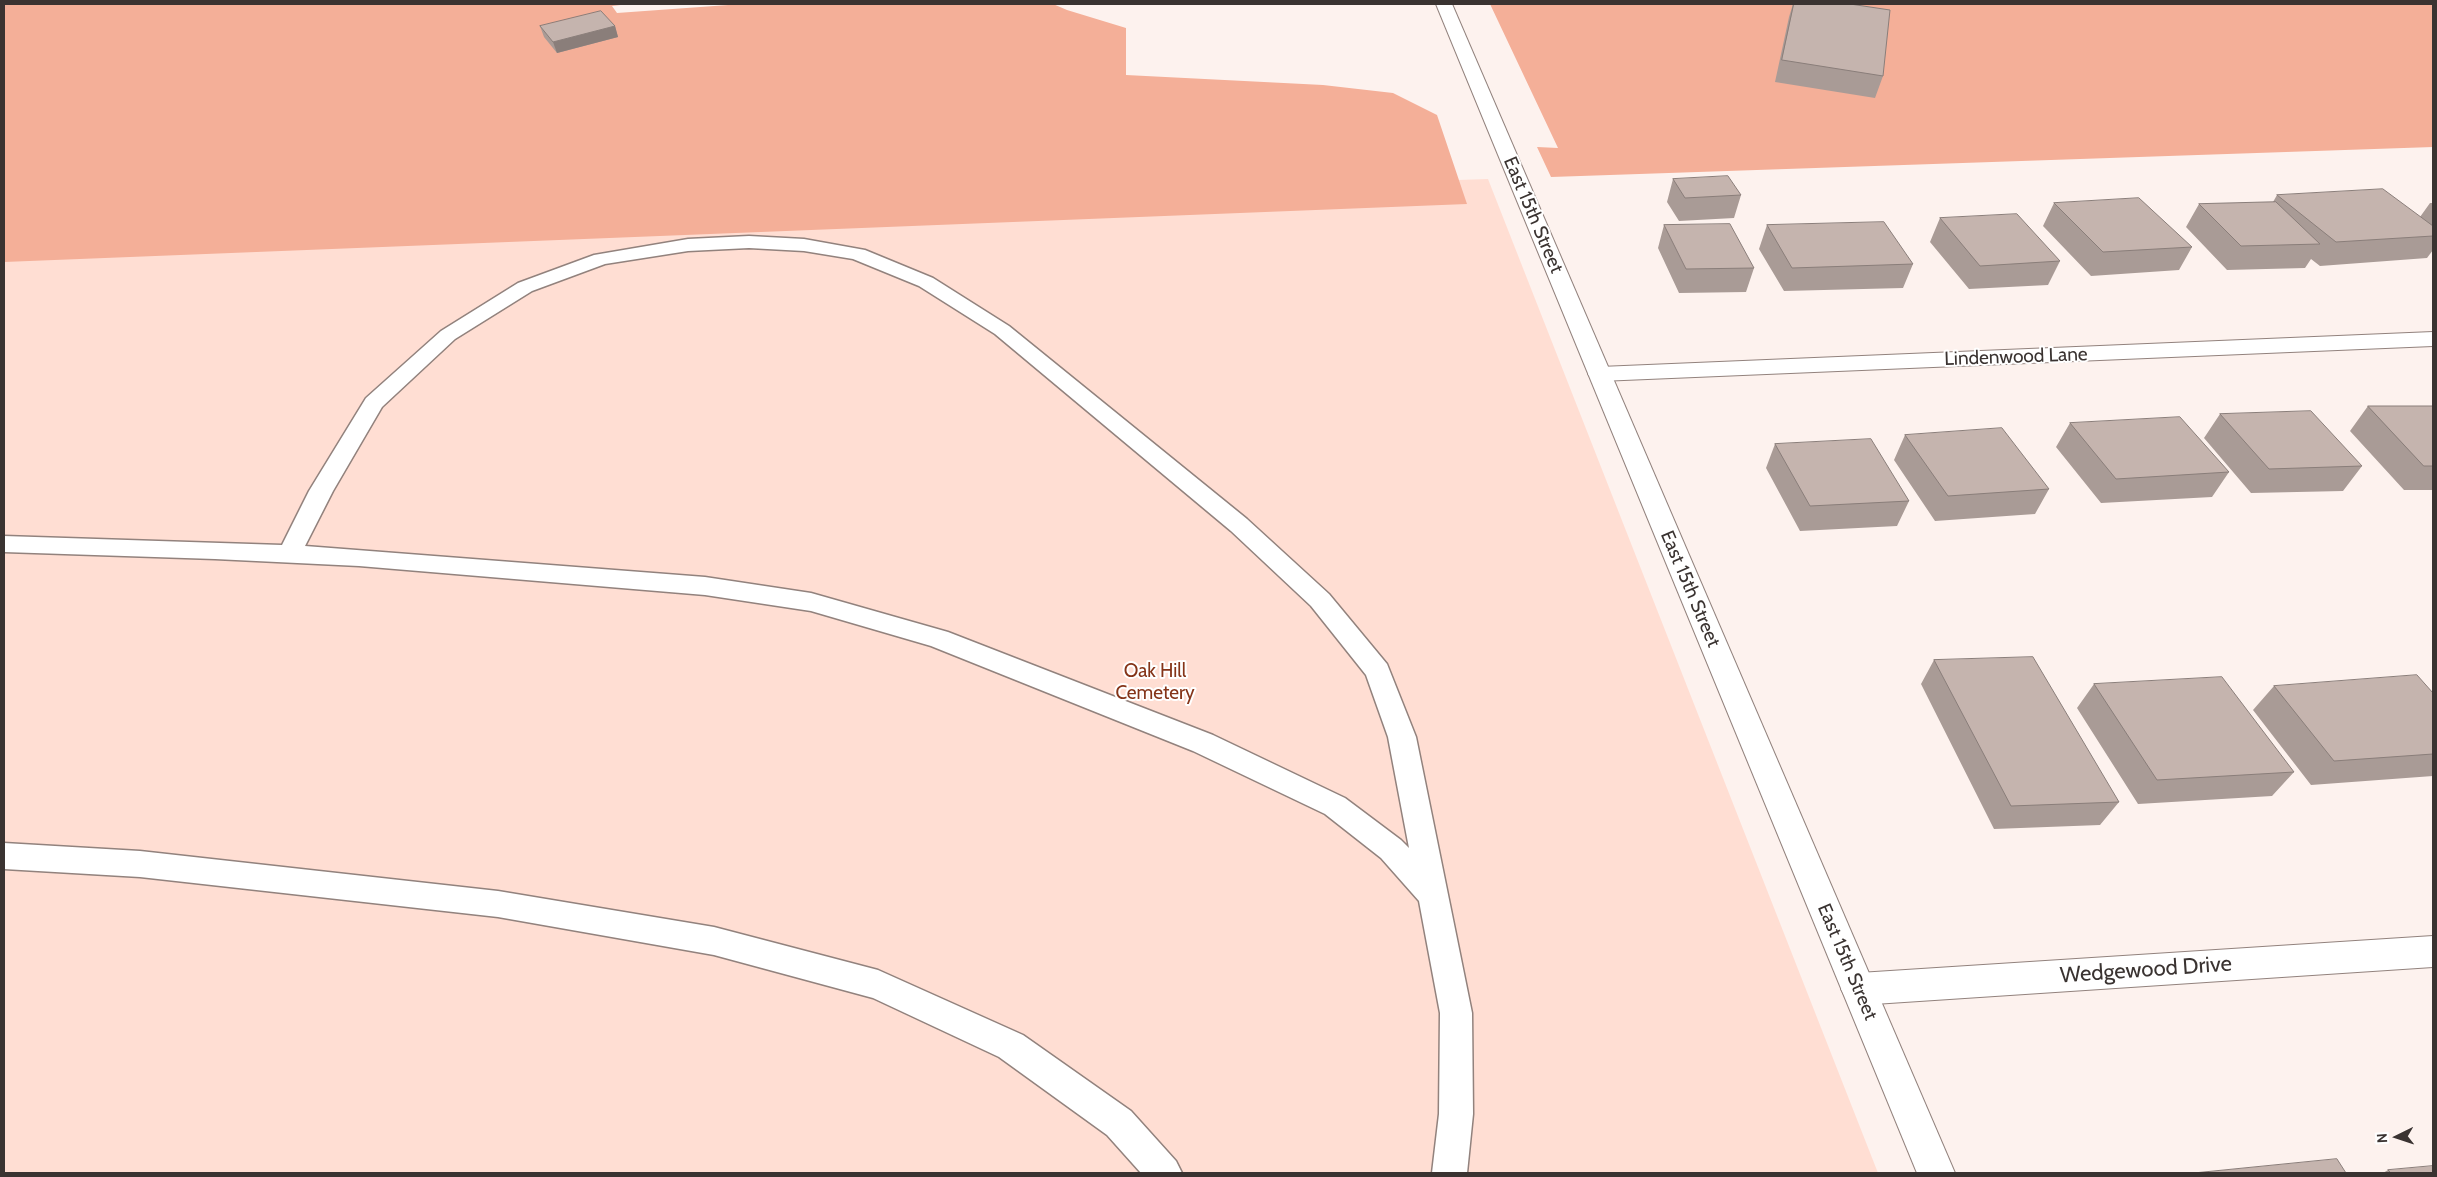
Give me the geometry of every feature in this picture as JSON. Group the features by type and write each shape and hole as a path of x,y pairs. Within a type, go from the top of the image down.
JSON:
{"main road":[{"name":"East 15th Street","path":"1444,4 1936,1173"},
{"name":"Lindenwood Lane","path":"1600,374 2433,339"},
{"name":"Wedgewood Drive","path":"1859,989 2433,951"}],"lane":[{"path":"289,554 321,491 374,404 448,335 525,287 601,259 688,245 749,242 804,246 858,254 926,282 1002,330 1239,524 1320,600 1378,671 1402,737 1456,1013 1456,1114 1450,1173"},
{"path":"4,544 289,554 705,586 811,602 939,639 1203,743 1335,806 1391,850 1434,897"},
{"path":"4,856 140,864 498,904 714,941 878,985 1011,1046 1119,1123 1164,1173"}],"green space":[{"name":"Oak Hill Cemetery","path":"1488,179 1878,1173 4,1173 4,228"}],"shaded area":[{"path":"4,4 629,4 612,6 617,13 742,4 1053,4 1126,28 1126,75 1323,85 1393,93 1437,115 1467,204 4,262"},
{"path":"1490,4 2433,4 2433,147 1551,177 1537,147 1558,148"}],"building":[{"path":"1794,4 1850,4 1890,10 1883,76 1782,60"},
{"path":"601,11 615,26 553,42 540,26"},
{"path":"1728,176 1741,195 1685,198 1673,179"},
{"path":"2383,189 2433,226 2433,236 2336,242 2277,195"},
{"path":"2139,198 2192,247 2103,252 2054,203"},
{"path":"2276,202 2320,244 2241,246 2199,204"},
{"path":"2017,214 2060,261 1980,266 1940,218"},
{"path":"1884,222 1913,264 1792,268 1767,225"},
{"path":"1730,224 1754,268 1686,269 1664,225"},
{"path":"2368,406 2433,406 2433,466 2424,466"},
{"path":"2311,411 2362,466 2269,469 2220,414"},
{"path":"2180,417 2229,472 2116,479 2070,423"},
{"path":"2002,428 2049,489 1948,496 1905,435"},
{"path":"1871,439 1909,501 1810,506 1775,444"},
{"path":"2033,657 2119,802 2011,806 1934,660"},
{"path":"2417,675 2433,693 2433,754 2334,761 2274,686"},
{"path":"2222,677 2294,772 2157,780 2094,684"},
{"path":"2337,1159 2346,1173 2194,1173"},
{"path":"2433,1166 2433,1173 2391,1173 2388,1170"}]}
